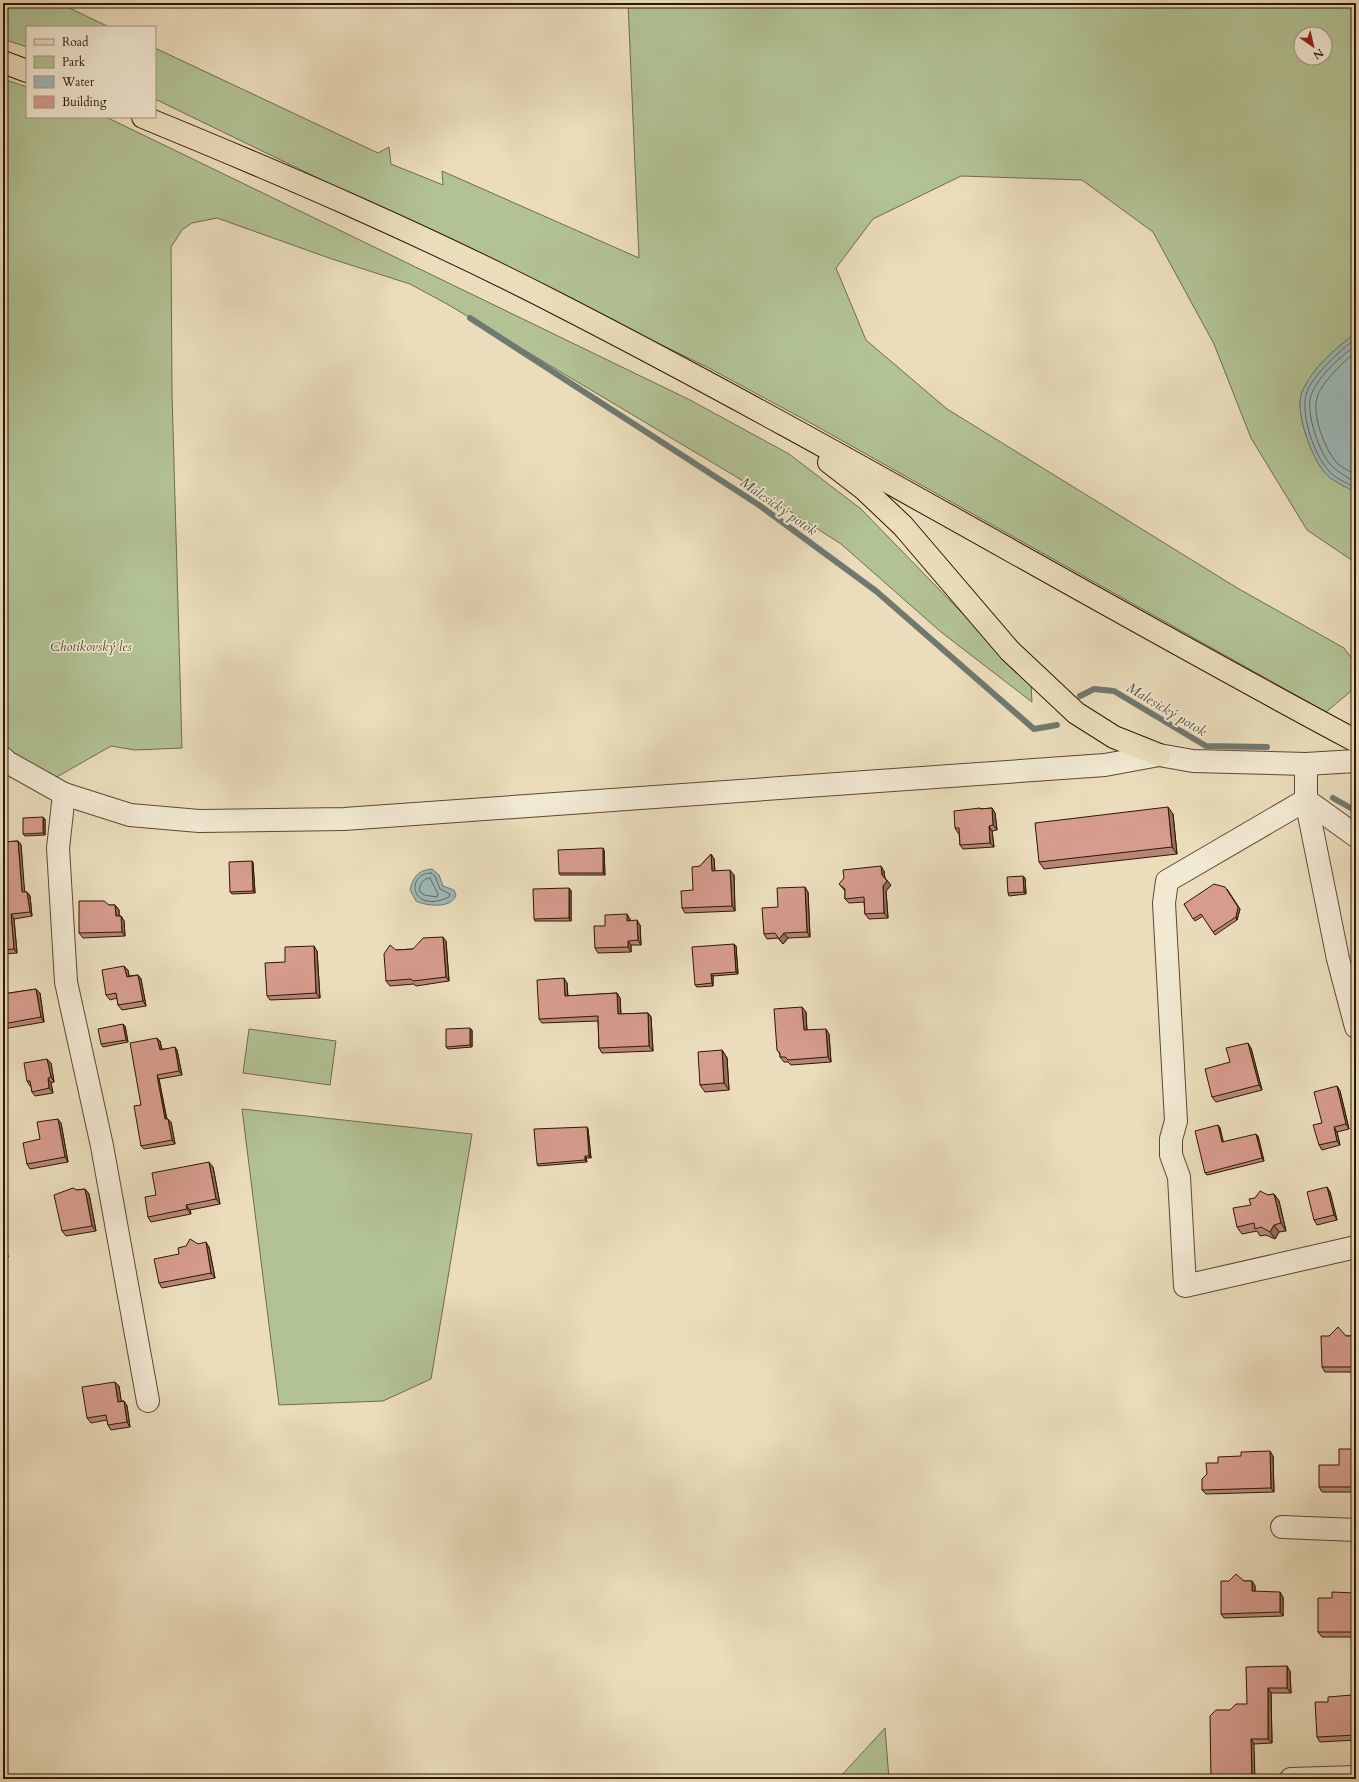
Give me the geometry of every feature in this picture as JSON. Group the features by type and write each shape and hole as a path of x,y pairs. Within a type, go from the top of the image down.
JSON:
{"main road":[{"path":"3,62 26,72"},
{"path":"145,118 253,163 429,242 552,301 778,421 1356,741"},
{"path":"778,421 864,489 903,526 1010,651 1076,713 1114,737 1159,755"}],"street":[{"path":"4,762 64,794 130,815 199,821 344,819 1105,765 1159,755 1193,761 1306,764 1356,761"},
{"path":"1306,764 1306,800 1338,959 1356,1026"},
{"path":"64,794 58,848 66,982 102,1146 148,1401"},
{"path":"1306,800 1356,836"},
{"path":"1306,800 1167,882 1164,902 1176,1121 1170,1144 1172,1159 1179,1177 1185,1286 1356,1247"},
{"path":"1282,1527 1356,1530"},
{"path":"1291,1779 1356,1777"}],"green space":[{"path":"3,3 59,3 107,26 26,26 26,47 3,39"},
{"path":"628,3 1356,3 1356,333 1340,345 1312,374 1302,392 1300,411 1310,446 1320,466 1332,479 1356,493 1356,563 1307,530 1251,438 1214,344 1153,232 1082,180 961,176 873,219 836,268 866,340 947,409 1239,589 1344,648 1356,664 1356,687 1326,712 807,421 707,367 156,99 156,48 378,153 389,147 391,164 443,185 442,171 639,258"},
{"name":"Chotíkovský les","path":"3,79 26,87 26,118 108,118 690,400 789,454 861,509 1031,684 1032,702 941,632 841,544 735,476 447,304 410,284 332,259 217,218 192,223 182,230 171,247 172,392 182,748 135,750 111,746 55,778 18,760 3,742"},
{"path":"249,1029 336,1041 330,1085 243,1073"},
{"path":"242,1109 472,1134 431,1379 383,1401 279,1405"},
{"path":"885,1728 889,1779 840,1779 840,1777"}],"water":[{"path":"1356,333 1356,493 1332,479 1320,466 1310,446 1302,422 1300,400 1302,392 1312,374 1340,345"},
{"path":"432,869 439,875 443,886 454,890 456,895 449,903 432,905 420,903 416,901 410,890 417,875 423,871"}],"building":[{"path":"1168,807 1172,847 1039,862 1035,823"},
{"path":"992,808 993,825 989,826 990,843 960,845 959,828 955,828 954,811"},
{"path":"43,817 43,833 23,834 23,818"},
{"path":"18,841 22,892 27,892 30,912 11,914 14,949 3,950 3,842"},
{"path":"603,848 603,873 559,873 558,850"},
{"path":"711,854 712,871 730,870 732,906 682,908 681,891 693,890 692,867 700,866"},
{"path":"252,861 253,891 230,892 229,862"},
{"path":"881,866 882,875 887,881 883,886 884,913 865,914 864,897 845,899 845,889 839,884 844,878 843,870"},
{"path":"1023,876 1024,892 1008,893 1007,877"},
{"path":"1214,884 1225,887 1238,907 1236,917 1213,932 1201,914 1193,919 1184,904"},
{"path":"805,887 807,932 784,933 779,939 775,933 764,934 762,908 778,907 777,888"},
{"path":"569,888 569,918 534,919 533,889"},
{"path":"79,901 104,901 109,905 115,905 116,916 121,916 122,932 79,933"},
{"path":"627,914 627,921 637,920 638,940 628,941 628,947 595,948 594,926 605,926 605,915"},
{"path":"443,937 446,977 413,981 411,979 386,981 384,954 390,945 396,950 413,949 423,938"},
{"path":"734,944 736,972 711,974 712,983 695,985 692,947"},
{"path":"314,946 316,993 267,996 265,963 285,962 285,947"},
{"path":"124,966 127,977 138,975 143,1001 118,1005 116,993 106,995 102,970"},
{"path":"564,978 565,996 617,993 618,1014 648,1013 649,1046 599,1048 598,1016 539,1019 537,980"},
{"path":"36,989 41,1017 3,1024 3,994"},
{"path":"802,1007 804,1030 826,1029 828,1057 788,1060 785,1057 780,1057 780,1053 777,1050 774,1009"},
{"path":"123,1024 126,1040 101,1044 98,1029"},
{"path":"470,1028 470,1045 446,1047 446,1029"},
{"path":"157,1038 160,1050 175,1047 179,1071 157,1075 165,1119 168,1119 172,1140 141,1146 134,1106 141,1105 130,1043"},
{"path":"1248,1043 1259,1085 1212,1097 1205,1069 1230,1062 1226,1048"},
{"path":"722,1050 724,1083 700,1085 698,1052"},
{"path":"47,1059 51,1077 48,1078 49,1088 32,1092 30,1081 27,1081 24,1063"},
{"path":"1337,1086 1346,1124 1334,1127 1337,1141 1319,1145 1313,1125 1322,1123 1314,1092"},
{"path":"58,1119 65,1157 27,1164 23,1143 40,1139 37,1122"},
{"path":"1218,1125 1222,1142 1256,1134 1262,1158 1205,1173 1195,1131"},
{"path":"587,1127 589,1156 585,1156 585,1160 537,1164 534,1129"},
{"path":"209,1162 216,1199 186,1205 187,1209 148,1217 145,1197 156,1195 152,1173"},
{"path":"1327,1187 1334,1215 1314,1220 1307,1192"},
{"path":"73,1188 77,1190 85,1189 92,1226 62,1231 54,1195"},
{"path":"1260,1191 1268,1195 1274,1194 1281,1223 1274,1225 1270,1232 1261,1227 1255,1229 1254,1223 1237,1227 1233,1208 1251,1205 1249,1199 1255,1198"},
{"path":"3,1238 6,1254 3,1255"},
{"path":"190,1239 198,1244 206,1242 211,1273 159,1283 154,1259 179,1254 178,1248 186,1246"},
{"path":"1338,1327 1346,1336 1354,1336 1354,1367 1322,1367 1321,1336 1329,1336"},
{"path":"115,1382 118,1402 124,1401 127,1422 108,1425 106,1415 87,1418 82,1387"},
{"path":"1339,1449 1356,1449 1356,1487 1319,1487 1319,1465 1339,1465"},
{"path":"1270,1451 1271,1488 1202,1490 1202,1479 1207,1474 1206,1463 1218,1463 1218,1457 1241,1456 1241,1452"},
{"path":"1236,1574 1244,1581 1252,1581 1252,1591 1280,1592 1280,1612 1221,1614 1221,1581 1229,1581"},
{"path":"1332,1592 1356,1593 1356,1632 1318,1632 1318,1598 1332,1598"},
{"path":"1287,1666 1287,1688 1268,1688 1268,1739 1251,1739 1252,1779 1211,1779 1210,1716 1216,1710 1230,1710 1236,1704 1247,1704 1246,1667"},
{"path":"1352,1695 1353,1719 1356,1718 1356,1735 1317,1737 1315,1702 1328,1702 1328,1697"}],"waterway":[{"name":"Malesický potok","path":"470,318 759,505 876,591 1034,729 1057,725"},
{"name":"Malesický potok","path":"1080,696 1094,689 1114,691 1206,746 1267,747"},
{"path":"1333,798 1356,811"}]}
